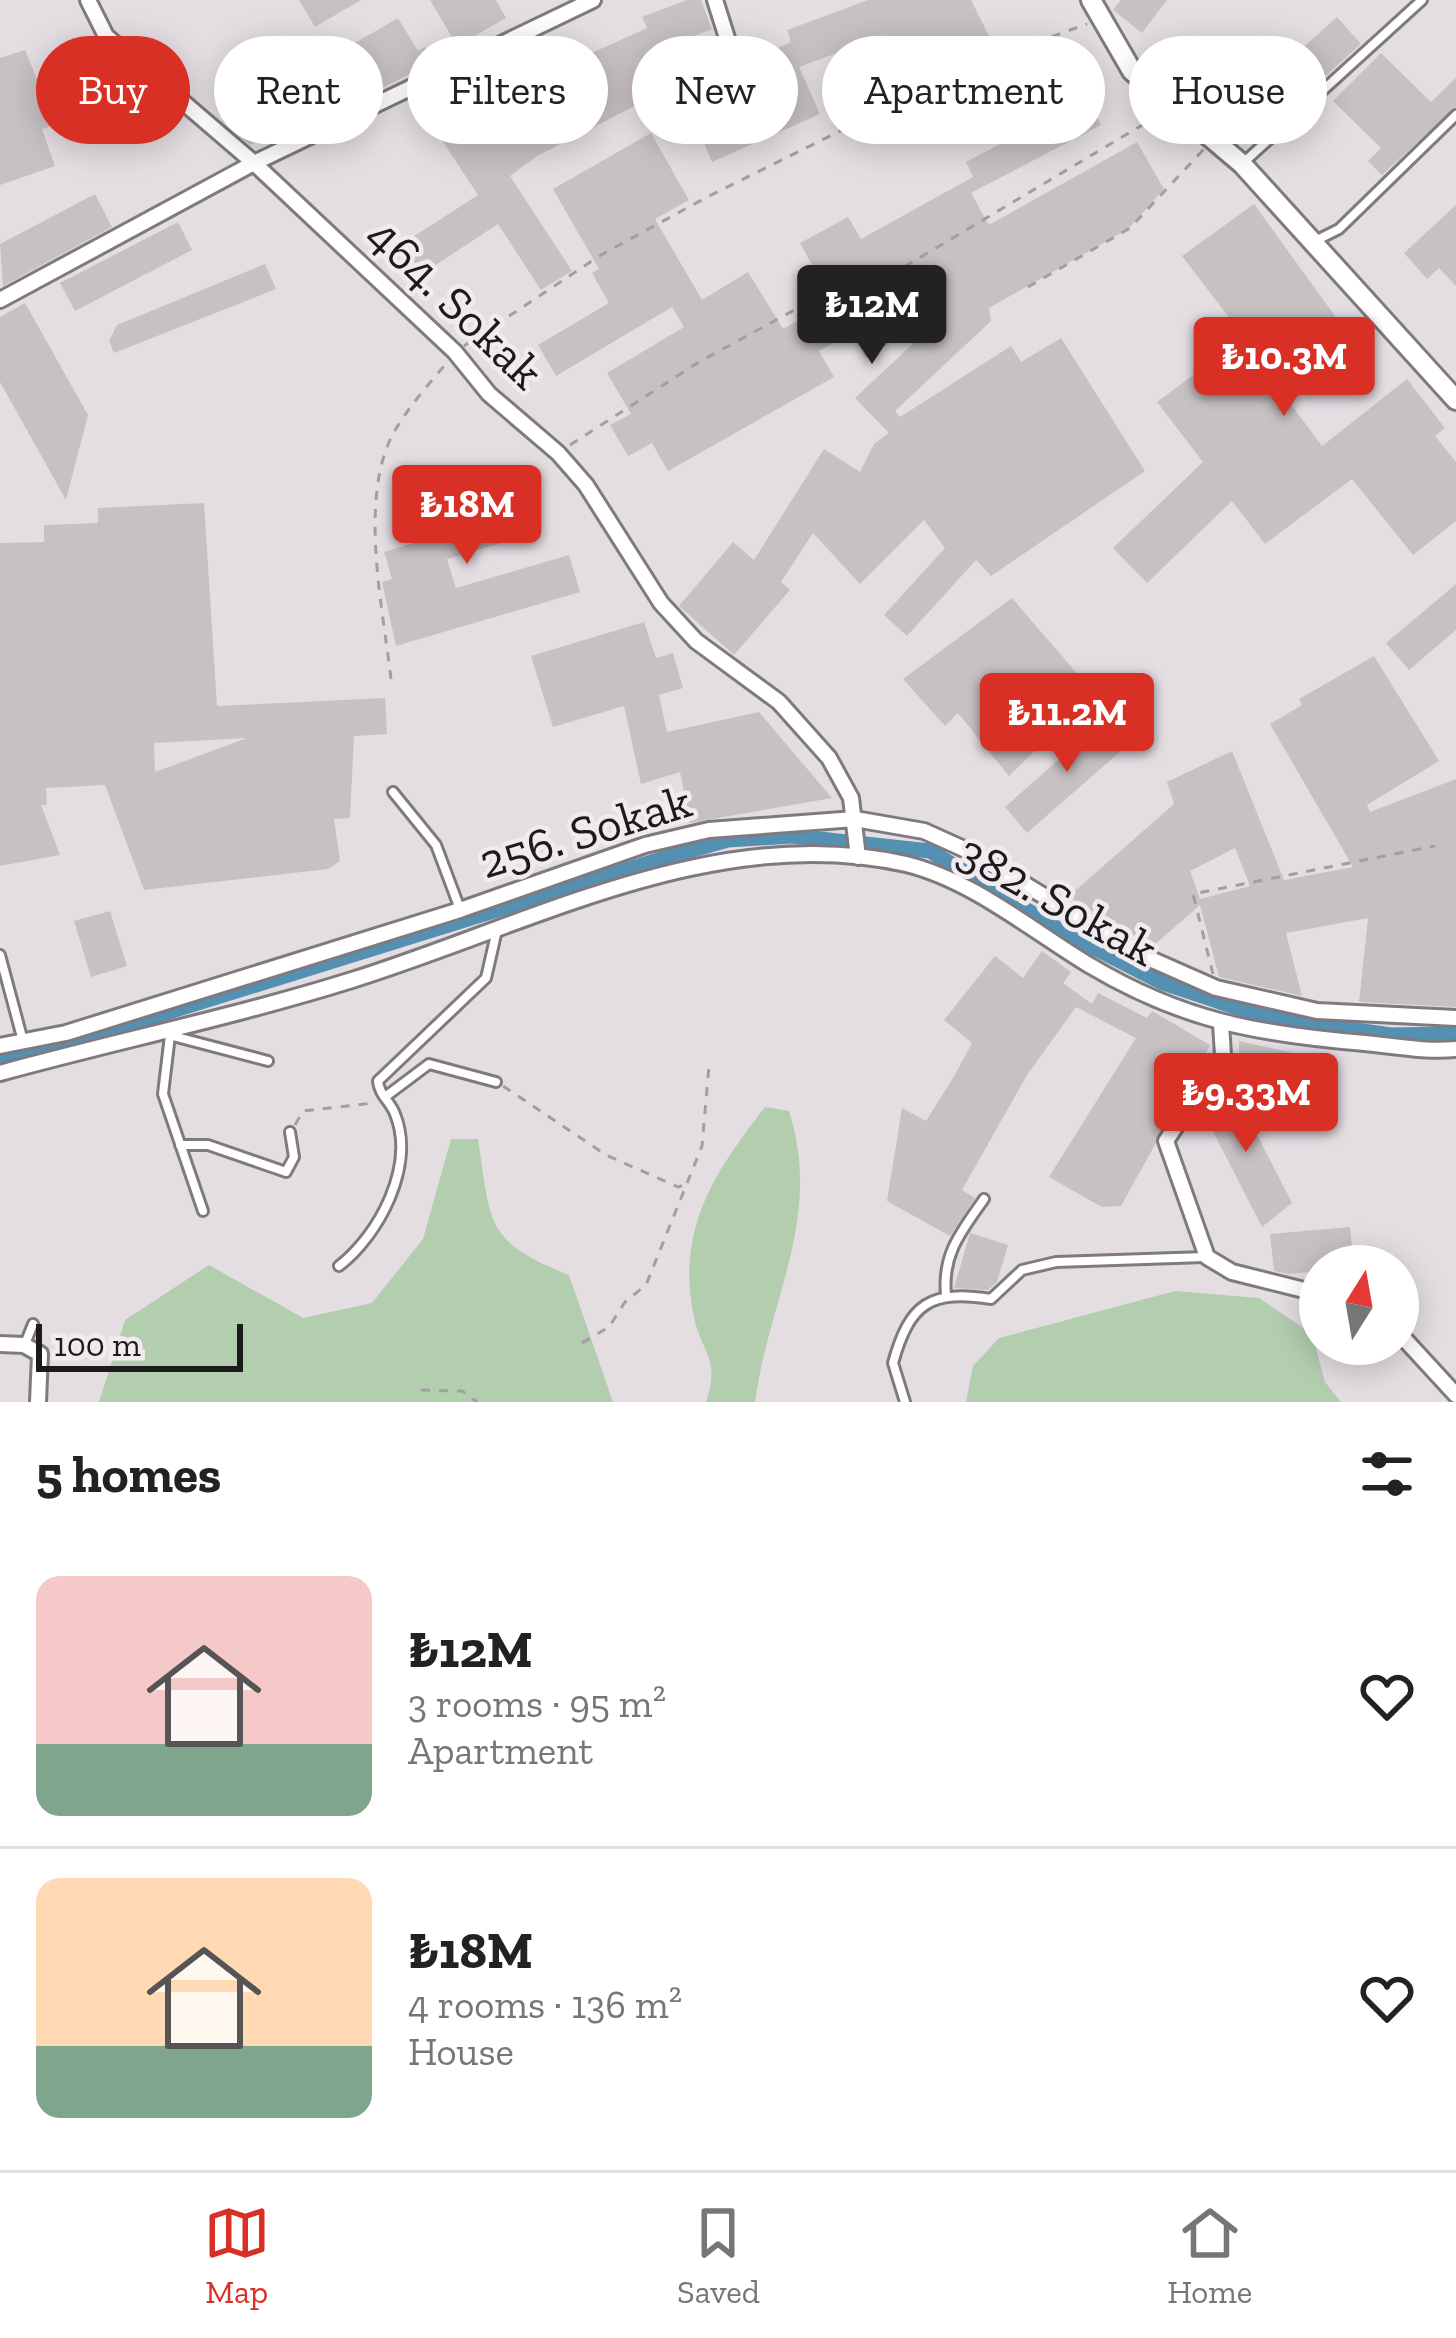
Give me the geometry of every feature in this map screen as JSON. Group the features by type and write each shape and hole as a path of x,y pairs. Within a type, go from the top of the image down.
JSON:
{"street":[{"name":"464. Sokak","path":"88,0 106,36 254,163 455,352 489,394 558,453 586,485 661,603 696,641 779,702 829,758 850,798 858,856"},
{"path":"0,300 254,163 593,0"},
{"path":"715,0 727,36"},
{"path":"1096,6 1129,66"},
{"path":"1219,144 1315,241 1456,400"},
{"name":"256. Sokak","path":"0,1046 460,910 645,845 710,830 855,825 924,831 975,854 1138,954 1216,988 1317,1011 1456,1018"},
{"name":"382. Sokak","path":"0,1073 350,980 636,882 715,862 858,856 909,865 964,887 1094,968 1221,1024 1267,1036 1456,1049"},
{"path":"1221,1024 1222,1055 1166,1141 1207,1257 1232,1272 1299,1289"},
{"path":"0,1344 25,1346 40,1354 38,1402"},
{"path":"1419,1355 1456,1395"}],"lane":[{"path":"1242,164 1422,0"},
{"path":"1315,241 1339,229 1456,115"},
{"path":"393,791 436,845 460,910"},
{"path":"339,1266 352,1256 394,1194 400,1140 396,1115 378,1081 486,978 496,930"},
{"path":"0,955 23,1042"},
{"path":"203,1211 163,1094 170,1030 268,1060"},
{"path":"385,1097 429,1064 496,1082"},
{"path":"180,1145 208,1144 286,1172 293,1157 290,1132"},
{"path":"946,1295 944,1270 954,1242 984,1199"},
{"path":"904,1402 894,1375 897,1350 919,1309 946,1295 991,1299 1022,1270 1055,1262 1207,1257"},
{"path":"25,1346 33,1324"}],"path":[{"path":"392,679 376,555 381,471 393,434 455,352 601,255 709,196 1096,6"},
{"path":"558,453 699,362 822,295 832,310 1129,133"},
{"path":"1028,287 1130,228 1208,144"},
{"path":"1216,988 1193,894 1435,846"},
{"path":"583,1343 609,1328 625,1302 646,1286 701,1146 709,1066"},
{"path":"496,1082 606,1155 677,1187 688,1184"},
{"path":"290,1132 303,1111 385,1097"},
{"path":"421,1390 462,1391 477,1402"}],"green space":[{"path":"765,1107 789,1111 798,1150 800,1187 790,1258 755,1402 706,1402 711,1365 693,1313 690,1254 716,1178"},
{"path":"451,1139 478,1139 490,1210 506,1239 569,1275 613,1402 99,1402 125,1320 209,1265 303,1318 372,1303 423,1239"},
{"path":"1175,1291 1259,1298 1299,1325 1299,1365 1320,1365 1325,1382 1341,1402 966,1402 973,1366 999,1338"}],"building":[{"path":"299,0 361,0 315,27"},
{"path":"430,0 496,0 506,18 474,36 451,36"},
{"path":"687,0 701,0 712,29 694,36 632,36 632,107 608,120 608,46 647,28 642,17"},
{"path":"868,0 971,0 989,36 822,36 822,59 799,67 820,114 798,124 798,36 789,36 787,30"},
{"path":"1121,0 1167,0 1142,33 1113,10"},
{"path":"1337,17 1361,44 1327,75 1327,36 1316,36"},
{"path":"398,18 409,36 407,76 383,88 383,36 367,36"},
{"path":"25,50 36,77 36,144 47,144 55,166 0,185 0,58"},
{"path":"1381,53 1431,102 1456,78 1456,107 1382,175 1368,161 1381,148 1333,101"},
{"path":"444,144 560,144 510,176 572,271 541,290 498,224 422,274 402,244 478,195"},
{"path":"632,144 657,144 689,200 655,219 702,300 748,272 783,329 832,301 800,243 848,217 861,239 973,177 966,162 1000,144 1065,144 971,193 989,225 1133,144 1138,144 1164,189 1128,229 989,308 991,321 895,411 900,417 1011,346 1021,362 1061,338 1145,471 991,576 976,560 907,636 884,615 945,548 924,520 860,584 813,533 781,582 790,590 734,655 679,606 733,542 754,560 824,449 860,472 874,444 889,433 855,398 936,322 932,316 866,358 850,333 819,351 834,377 668,471 652,443 628,456 610,425 631,414 607,373 684,327 672,307 556,376 538,345 609,303 592,273 599,269 553,189"},
{"path":"704,144 752,144 712,162"},
{"path":"95,194 112,227 3,286 0,244"},
{"path":"1254,204 1335,316 1266,371 1322,446 1407,379 1445,428 1435,436 1456,462 1456,521 1413,555 1352,479 1265,544 1232,501 1147,583 1113,548 1203,462 1157,402 1244,337 1182,256"},
{"path":"1456,205 1456,286 1439,268 1427,279 1404,253"},
{"path":"178,222 192,250 75,311 60,283"},
{"path":"265,264 276,289 114,353 109,341 117,325"},
{"path":"25,303 88,415 66,500 0,382 0,317"},
{"path":"518,482 535,533 447,559 456,588 569,555 580,592 396,646 382,582 392,579 384,552 417,542 409,514"},
{"path":"204,503 217,706 385,698 387,734 354,736 350,818 334,819 340,861 328,869 144,890 105,785 46,788 47,805 41,805 60,855 0,866 0,543 44,542 44,525 98,523 98,508","holes":["247,738 155,772 154,743"]},
{"path":"1456,584 1456,630 1409,670 1386,643"},
{"path":"1012,598 1094,693 1009,776 958,713 945,726 903,679"},
{"path":"644,622 656,658 673,653 683,688 659,695 667,732 759,712 832,798 690,823 680,772 641,784 624,706 553,727 531,656"},
{"path":"1374,656 1439,761 1367,805 1370,812 1456,779 1456,1007 1359,1002 1368,918 1286,933 1302,996 1219,977 1200,905 1152,947 1068,897 1174,804 1167,782 1232,751 1284,880 1353,867 1270,724 1302,705 1299,699","holes":["1235,848 1250,886 1200,899 1190,871"]},
{"path":"1107,717 1130,743 1027,833 1005,807"},
{"path":"110,911 127,966 91,977 74,921"},
{"path":"1042,951 1071,972 1063,983 1092,1004 1098,993 1147,1018 1152,1011 1210,1045 1121,1206 1102,1207 1049,1177 1136,1038 1076,1007 1027,1075 962,1190 975,1198 950,1236 887,1201 902,1108 926,1121 953,1078 972,1043 944,1020 995,956 1023,978"},
{"path":"1239,1041 1311,1057 1301,1098 1232,1083 1239,1078"},
{"path":"1231,1084 1292,1203 1262,1227 1201,1108"},
{"path":"1350,1227 1352,1245 1299,1245 1299,1273 1288,1274 1274,1271 1270,1234"},
{"path":"970,1233 1008,1245 997,1282 988,1290 954,1288"}],"waterway":[{"path":"0,1058 143,1020 728,840 792,836 930,851 1063,932 1163,983 1265,1017 1391,1035 1456,1034"}]}
